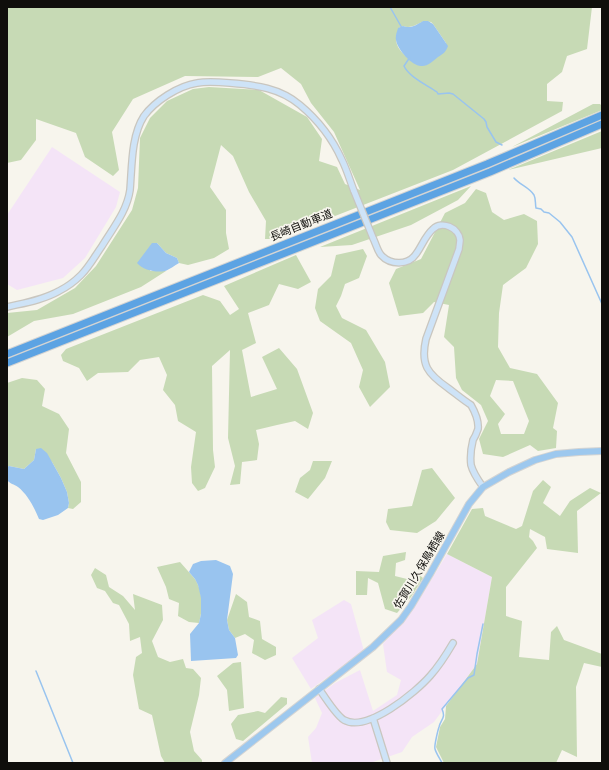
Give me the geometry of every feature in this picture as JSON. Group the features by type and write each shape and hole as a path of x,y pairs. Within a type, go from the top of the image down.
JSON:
{"highway":[{"name":"長崎自動車道","path":"7,354 487,164 602,115"},
{"name":"長崎自動車道","path":"7,363 490,172 602,124"}],"main road":[{"name":"佐賀川久保鳥栖線","path":"225,763 373,647 401,620 430,574 468,504 482,487 535,460 556,454 602,451"}],"street":[{"path":"7,308 58,292 81,275 89,265 120,218 126,206 130,192 134,144 144,116 154,105 169,94 183,87 197,83 218,82 270,88 288,96 301,106 316,120 330,139 342,160 378,250 386,259 392,262 400,263 415,256 434,227 444,225 451,226 457,232 460,240 459,250 423,350 424,359 434,378 471,405 475,412 478,429 470,453 471,466 482,487"},
{"path":"319,689 344,720 352,723 360,723 388,710 414,692 430,677 453,644"},
{"path":"373,718 387,763"}],"shaded area":[{"path":"52,147 120,192 116,207 85,258 63,278 17,290 7,284 7,215"},
{"path":"447,554 492,577 477,664 434,722 412,737 402,752 370,763 312,763 308,737 316,728 322,713 315,698 335,683 360,670 373,711 397,695 401,680 387,672 383,644 417,603"},
{"path":"344,600 351,604 364,651 311,689 292,658 318,638 312,620"}],"green space":[{"path":"7,7 592,7 587,49 567,56 562,72 547,84 547,101 563,102 562,111 453,170 276,239 265,239 266,221 249,192 233,156 221,145 210,187 226,210 226,233 229,249 214,258 188,265 179,263 177,258 166,253 157,243 150,271 166,271 141,287 73,314 34,321 7,337 7,313 37,310 75,288 96,266 132,210 138,188 140,138 150,118 167,101 193,89 209,87 259,90 307,117 322,139 319,161 337,167 345,184 360,190 334,132 311,103 301,84 281,68 258,77 185,76 133,99 112,132 119,170 113,176 85,157 76,133 36,119 36,140 21,160 7,163","holes":["424,21 431,22 446,43 409,59 401,52 396,41 396,36 400,27 411,27"]},
{"path":"593,104 600,104 602,106 602,110 512,147"},
{"path":"602,131 602,148 508,170"},
{"path":"471,186 458,200 411,225 352,245 320,247"},
{"path":"476,189 486,193 492,212 504,220 524,214 537,221 538,244 526,268 503,285 499,313 498,347 510,368 537,374 558,403 553,428 557,431 556,448 538,451 530,445 503,457 483,454 479,439 488,421 481,405 462,390 456,378 454,347 444,337 449,305 434,302 423,313 399,316 389,283 396,269 421,259 445,213 465,203","holes":["496,380 513,381 529,421 524,434 501,434 498,424 505,414 490,396"]},
{"path":"363,249 367,256 359,278 345,284 336,306 342,318 366,330 385,362 390,387 370,407 359,387 363,370 351,343 320,321 315,308 318,289 331,276 336,255"},
{"path":"296,255 311,282 298,289 279,284 269,305 248,313 256,343 242,350 251,397 277,389 262,357 279,348 297,369 313,413 308,429 295,421 256,430 259,444 257,460 242,462 240,484 230,485 235,466 228,438 230,350 212,366 213,450 215,467 205,488 198,491 192,483 191,467 196,432 178,421 175,405 163,390 167,375 159,357 140,360 128,372 98,373 87,381 79,368 63,361 61,355 66,349 203,295 220,301 230,315 239,309 224,286"},
{"path":"22,378 37,380 45,389 42,406 59,414 69,429 66,453 81,482 81,502 73,509 68,508 69,503 67,492 52,462 36,449 34,460 24,469 9,466 7,467 7,383"},
{"path":"313,461 332,461 325,478 308,499 295,492 300,478 310,470"},
{"path":"432,468 455,498 436,521 417,533 390,530 386,522 388,509 412,506 422,470"},
{"path":"543,480 551,487 543,503 560,516 570,501 590,488 601,493 577,511 578,553 547,549 545,537 530,529 529,537 537,548 506,587 506,616 522,621 519,657 549,660 551,632 557,626 564,640 602,654 602,667 584,663 576,687 577,757 562,750 556,763 444,763 436,747 440,727 445,719 446,706 477,664 492,577 447,554 472,509 483,508 485,516 516,529 522,526 533,491"},
{"path":"406,552 405,560 396,563 395,576 411,580 417,573 423,578 411,597 397,613 385,609 378,583 368,578 367,595 356,595 356,571 379,572 383,556"},
{"path":"180,562 195,579 200,589 202,606 199,623 189,622 178,616 179,603 169,599 166,587 157,567"},
{"path":"95,568 106,575 109,587 123,596 135,610 133,594 162,605 163,620 152,641 158,657 170,662 183,659 186,668 193,669 201,678 199,695 190,732 194,751 202,760 202,763 165,763 161,756 152,715 139,709 133,675 136,657 142,653 140,637 130,641 129,624 119,605 113,603 105,591 97,588 91,575"},
{"path":"236,594 247,602 249,617 260,621 262,639 276,647 276,655 265,660 252,653 254,640 245,634 235,638 229,630 227,620"},
{"path":"241,662 244,708 229,711 227,690 217,676 233,663"},
{"path":"281,697 287,698 287,704 243,741 236,739 231,724 238,715 258,711 265,713"}],"water":[{"path":"423,21 428,21 433,24 448,46 443,54 425,66 417,65 409,60 399,48 396,38 398,28 403,26 411,27"},
{"path":"152,243 157,243 166,253 177,258 179,263 161,272 150,270 137,263"},
{"path":"41,448 47,453 61,478 67,492 69,503 68,508 58,515 43,520 39,519 28,497 18,487 7,480 7,467 9,466 24,469 34,460 36,449"},
{"path":"216,560 230,566 233,574 227,620 229,630 235,638 238,655 236,658 191,661 190,634 199,623 201,614 201,598 198,585 189,572 193,564 201,561"}],"waterway":[{"path":"390,7 402,28"},
{"path":"410,57 404,66 410,74 438,94 453,94 484,119 496,142 502,145"},
{"path":"514,178 530,190 534,195 536,208 549,213 560,222 572,237 602,304"},
{"path":"442,763 435,749 438,729 443,717 442,709 468,678 474,675 483,624"},
{"path":"36,671 73,763"}]}
